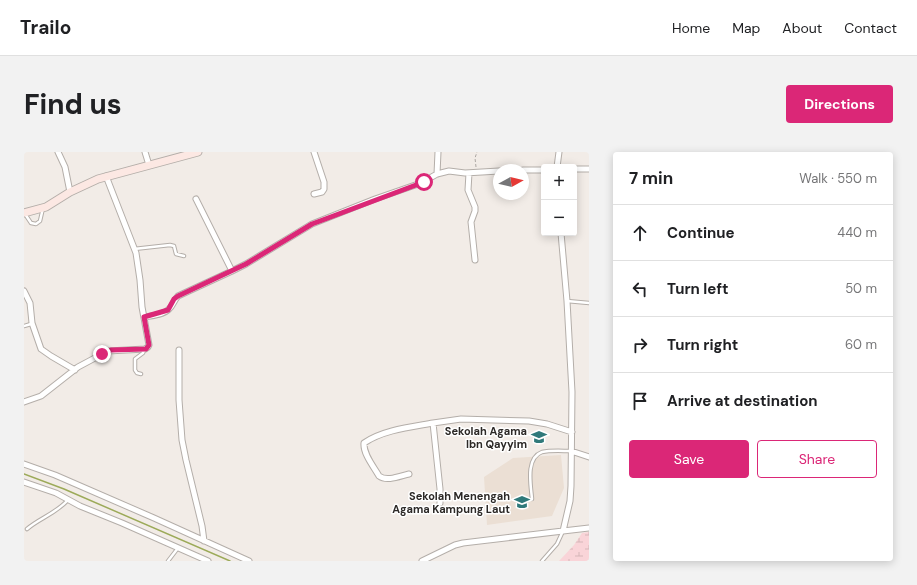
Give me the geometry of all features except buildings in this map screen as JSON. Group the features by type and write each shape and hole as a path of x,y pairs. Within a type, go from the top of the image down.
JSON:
{"street":[{"path":"58,152 65,167 70,192"},
{"path":"145,152 149,165"},
{"path":"24,213 43,208 70,192 106,176 198,152"},
{"path":"314,152 324,182 324,189 322,192 314,194"},
{"path":"437,174 438,152"},
{"path":"557,164 559,152"},
{"path":"577,169 589,169"},
{"path":"529,170 541,170"},
{"path":"144,317 166,312 170,309 174,299 178,296 246,264 312,224 375,199 421,183 437,174 449,171 471,173 493,171"},
{"path":"471,173 468,190 475,207 471,222 475,260"},
{"path":"24,402 41,396 75,370 108,350 144,349 149,345 134,249 106,176"},
{"path":"196,199 232,271"},
{"path":"561,236 567,301 572,392 571,486 567,515 563,529"},
{"path":"24,291 29,299 32,323 40,347 43,351 75,370"},
{"path":"179,350 179,400 182,440 202,526 204,541"},
{"path":"409,474 386,479 379,476 363,448 364,443 382,435 409,427 465,419 529,421 547,424 572,432"},
{"path":"433,423 440,489 440,503"},
{"path":"572,451 589,457"},
{"path":"24,464 54,475 250,561"},
{"path":"24,482 56,493 68,500 202,560 208,561"},
{"path":"422,561 455,544 563,529 589,528"}],"lane":[{"path":"24,213 31,223 36,224 40,221 43,208"},
{"path":"134,249 170,245 174,246 176,254 184,256"},
{"path":"567,301 589,303"},
{"path":"24,326 32,323"},
{"path":"141,374 137,373 135,370 135,359 143,353 144,349"},
{"path":"532,499 531,469 532,462 536,457 543,452 572,451"},
{"path":"27,529 59,509 68,500"},
{"path":"542,561 557,544 563,529"},
{"path":"168,561 178,548"}],"path":[{"path":"471,173 476,168 475,158 477,152"}],"shaded area":[{"name":"Sekolah Menengah Agama Kampung Laut","path":"561,455 564,488 552,516 487,525 484,477 513,458"}],"green space":[{"path":"589,532 589,561 559,561 574,545 582,533"}],"waterway":[{"path":"24,474 64,489 230,561"}],"place":[{"name":"Sekolah Agama Ibn Qayyim","path":"539,437"},
{"name":"Sekolah Menengah Agama Kampung Laut","path":"522,502"}],"route":[{"path":"102,354 108,350 146,349 149,345 144,317 166,312 171,307 174,299 178,296 246,264 312,224 375,199 388,196 424,182"}]}
